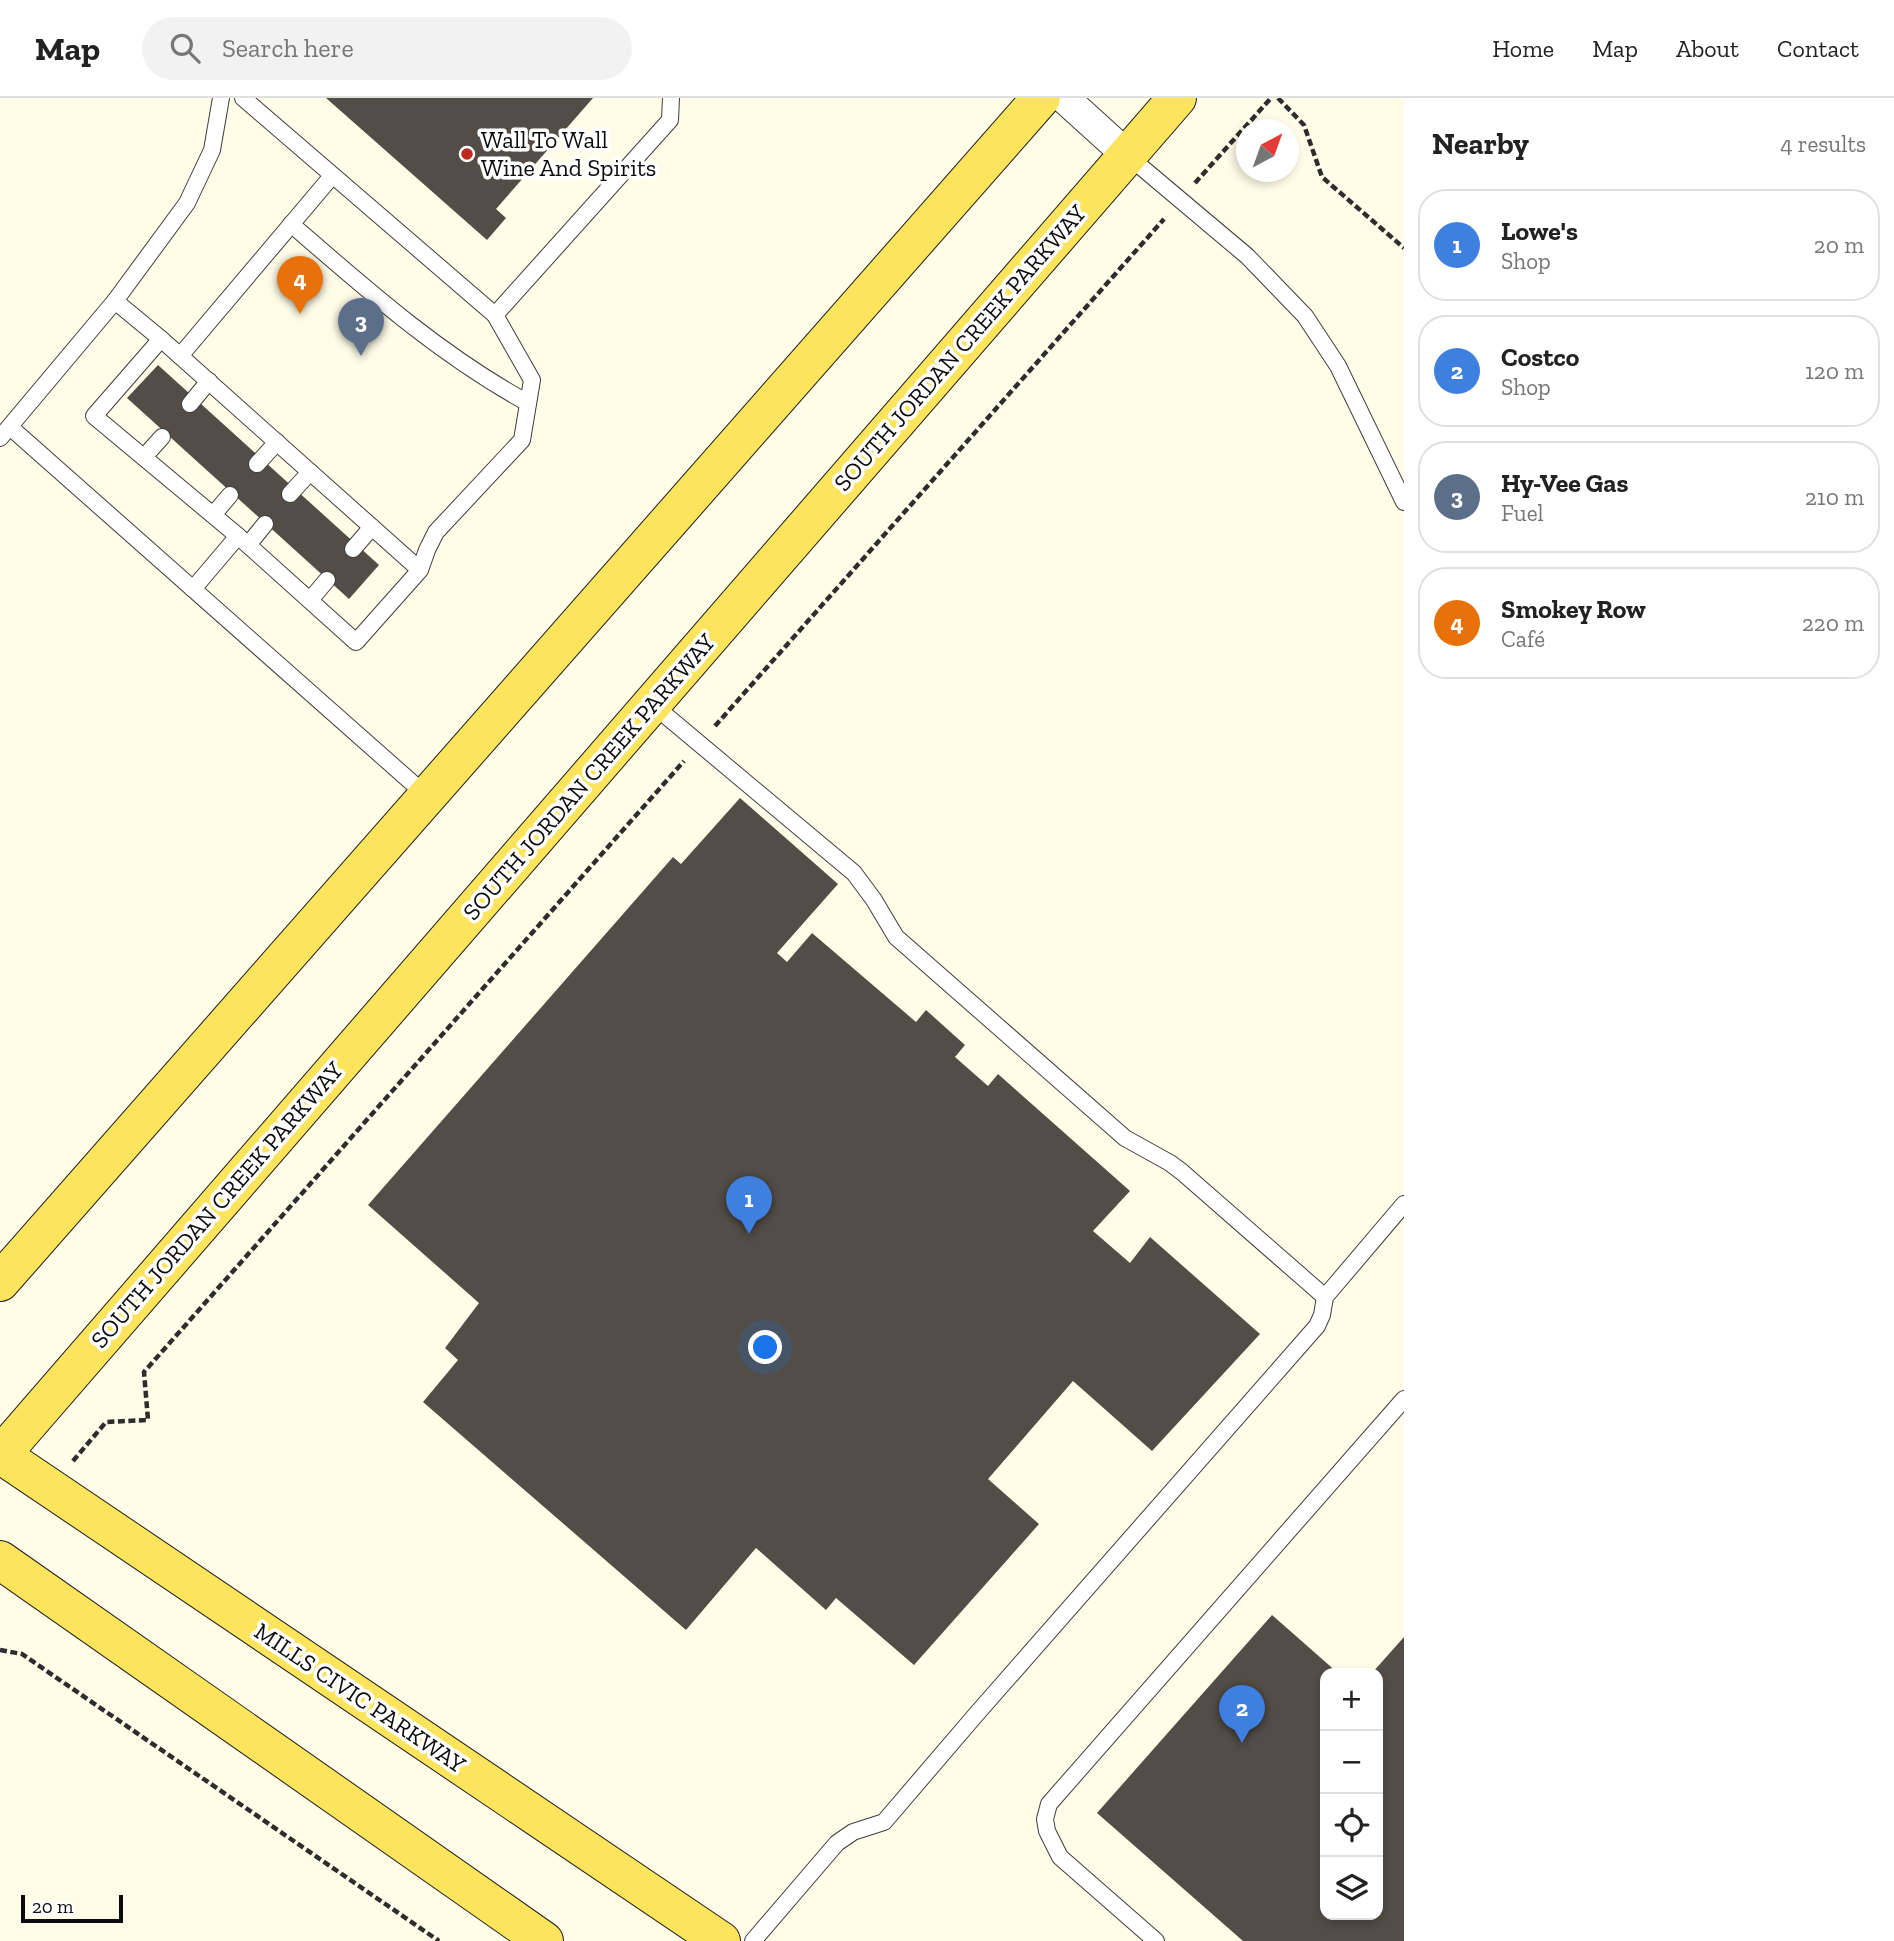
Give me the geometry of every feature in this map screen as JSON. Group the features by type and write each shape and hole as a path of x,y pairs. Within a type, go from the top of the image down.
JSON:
{"main road":[{"path":"0,1282 1041,98"},
{"name":"SOUTH JORDAN CREEK PARKWAY","path":"0,1455 1177,98"},
{"name":"MILLS CIVIC PARKWAY","path":"0,1455 721,1941"},
{"path":"0,1560 544,1941"}],"street":[{"path":"1064,98 1127,155"}],"lane":[{"path":"222,98 212,150 187,203 116,301 5,432 193,589 427,796"},
{"path":"161,339 94,416 243,540 356,642 420,570 436,532 522,440 532,380 495,315 243,98"},
{"path":"495,315 670,120 671,98"},
{"path":"1127,155 1247,256 1305,316 1338,366 1404,502"},
{"path":"180,356 332,176"},
{"path":"291,224 418,331 489,381 528,403"},
{"path":"116,301 420,570"},
{"path":"190,404 209,381"},
{"path":"144,457 162,436"},
{"path":"257,464 276,442"},
{"path":"290,494 310,472"},
{"path":"213,515 230,495"},
{"path":"193,589 243,540 265,524"},
{"path":"353,549 372,527"},
{"path":"310,600 327,580"},
{"path":"652,704 854,873 896,937 1125,1138 1182,1172 1325,1297"},
{"path":"753,1941 837,1843 853,1832 884,1822 1317,1326 1325,1297 1404,1203"},
{"path":"1156,1941 1060,1857 1047,1831 1045,1819 1049,1804 1404,1399"}],"path":[{"path":"1252,119 1271,98"},
{"path":"1278,98 1304,125 1322,177 1404,248"},
{"path":"106,1422 148,1420 144,1372 1112,278"},
{"path":"0,1650 22,1654 439,1941"}],"building":[{"name":"Wall To Wall Wine And Spirits","path":"326,98 593,98 496,209 506,218 487,240"},
{"path":"158,365 379,565 349,599 127,398"},
{"path":"740,798 838,884 777,953 787,962 812,933 916,1022 926,1010 965,1045 955,1057 988,1086 998,1074 1130,1191 1093,1231 1130,1263 1150,1237 1260,1334 1152,1451 1073,1381 988,1479 1039,1524 914,1665 836,1598 826,1610 756,1548 686,1630 423,1402 458,1360 445,1348 479,1303 368,1205 673,857 681,864"},
{"path":"1272,1615 1332,1668 1320,1668 1320,1920 1383,1920 1383,1668 1376,1668 1404,1637 1404,1941 1243,1941 1097,1813"}],"place":[{"name":"Wall To Wall Wine And Spirits","path":"467,154"},
{"name":"Smokey Row","path":"300,314"},
{"name":"Hy-Vee Gas","path":"361,356"},
{"name":"Lowe's","path":"749,1234"},
{"name":"Costco","path":"1242,1743"}]}
